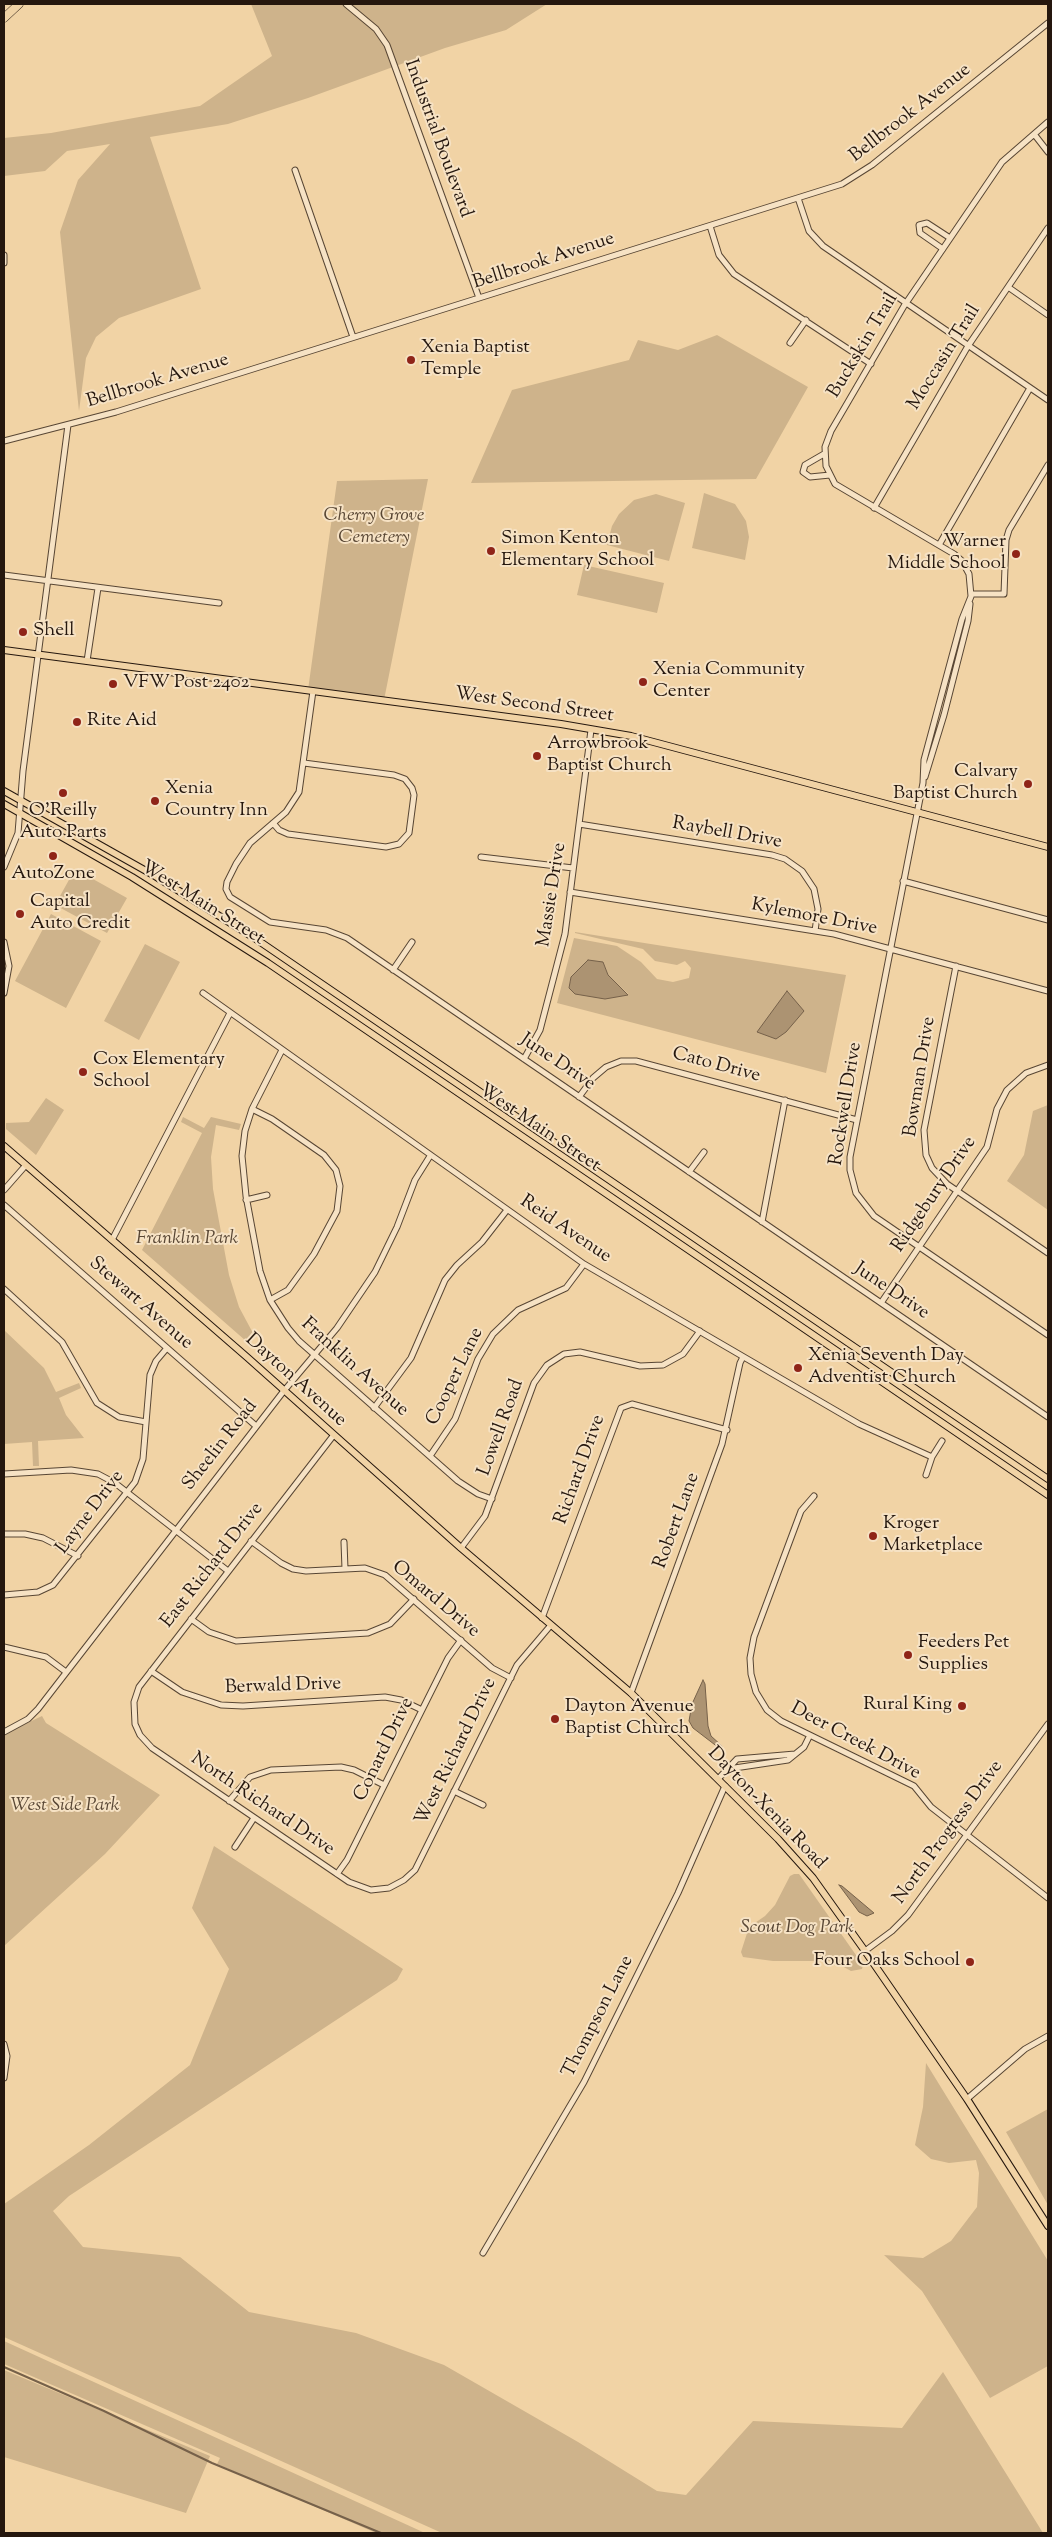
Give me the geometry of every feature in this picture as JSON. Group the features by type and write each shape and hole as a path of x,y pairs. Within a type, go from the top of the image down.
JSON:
{"highway":[{"path":"4,18 19,4"}],"main road":[{"name":"West Second Street","path":"4,650 561,724 653,741 1048,847"},
{"name":"West Main Street","path":"4,791 155,876 253,937 1048,1479"},
{"name":"West Main Street","path":"4,804 132,877 268,962 1048,1495"},
{"name":"Dayton Avenue","path":"4,1146 248,1358 283,1392 461,1548 567,1638"},
{"name":"Dayton-Xenia Road","path":"567,1638 631,1693 806,1868 967,2099 1048,2226"}],"street":[{"name":"Industrial Boulevard","path":"346,4 376,29 387,45 479,298"},
{"name":"Bellbrook Avenue","path":"4,441 116,412 842,184 866,170 1048,23"},
{"name":"Buckskin Trail","path":"824,454 831,431 906,303 1002,162 1048,122"},
{"path":"1034,134 1048,152"},
{"path":"295,170 353,338"},
{"path":"798,198 806,225 817,241 1048,400"},
{"path":"943,249 920,233 919,225 927,223 950,238"},
{"path":"710,226 719,255 730,270 870,364"},
{"name":"Moccasin Trail","path":"874,508 968,346 1048,228"},
{"path":"4,255 4,263"},
{"path":"1008,287 1048,315"},
{"path":"790,343 806,320"},
{"path":"830,476 810,477 803,472 805,465 824,454 830,476 841,489 939,545 1030,388"},
{"path":"5,864 16,839 68,424"},
{"path":"972,594 1004,594 1006,540 1009,530 1048,464"},
{"name":"Rockwell Drive","path":"939,545 958,556 969,574 972,594 968,621 932,760 922,783 857,1120 850,1163 851,1178 856,1193 874,1216 1048,1335"},
{"path":"4,575 220,603"},
{"path":"87,661 98,588"},
{"name":"June Drive","path":"314,691 304,763 296,798 286,812 250,843 227,882 226,889 230,897 270,922 339,934 1048,1417"},
{"name":"Massie Drive","path":"524,1059 538,1036 565,934 591,730"},
{"path":"273,823 279,830 288,834 386,847 399,844 409,833 414,795 405,779 394,774 304,763"},
{"name":"Raybell Drive","path":"579,824 772,855 785,859 802,871 814,889 818,909 815,931"},
{"path":"481,857 573,868"},
{"path":"903,881 1048,920"},
{"name":"Kylemore Drive","path":"570,892 815,931 890,948 1048,991"},
{"path":"4,942 8,966 4,993"},
{"path":"393,970 412,942"},
{"name":"Bowman Drive","path":"956,966 924,1139 926,1154 932,1168 942,1180 1048,1253"},
{"name":"Reid Avenue","path":"202,994 584,1264 859,1424 932,1457"},
{"path":"112,1240 230,1013"},
{"name":"Franklin Avenue","path":"282,1050 252,1109 245,1131 242,1156 246,1200 260,1272 270,1300 288,1328 374,1408 465,1487 492,1499"},
{"name":"Cato Drive","path":"579,1097 593,1078 606,1067 628,1061 642,1062 857,1120"},
{"name":"Ridgebury Drive","path":"881,1303 987,1147 997,1110 1007,1090 1026,1073 1048,1065"},
{"path":"762,1222 786,1100"},
{"path":"252,1109 272,1118 324,1155 334,1167 340,1186 337,1211 314,1254 288,1290 270,1300"},
{"path":"689,1172 704,1152"},
{"name":"Sheelin Road","path":"4,1732 33,1714 256,1426 314,1354 338,1328 368,1284 397,1227 415,1180 430,1156"},
{"path":"4,1190 26,1165"},
{"path":"246,1200 267,1195"},
{"name":"Stewart Avenue","path":"4,1205 256,1426"},
{"path":"374,1408 411,1358 445,1280 457,1265 482,1242 507,1210"},
{"name":"Cooper Lane","path":"430,1456 455,1419 478,1359 493,1334 518,1310 566,1288 584,1264"},
{"path":"4,1289 62,1342 97,1403 119,1417 146,1422"},
{"name":"Lowell Road","path":"461,1548 480,1526 492,1499 534,1383 546,1365 564,1354 580,1352 640,1366 662,1365 683,1354 700,1331"},
{"name":"Layne Drive","path":"4,1595 32,1593 48,1588 58,1581 137,1479 142,1467 150,1374 156,1361 167,1348"},
{"name":"Robert Lane","path":"631,1693 727,1427 740,1362 743,1357"},
{"name":"Richard Drive","path":"542,1618 620,1408 632,1404 727,1427"},
{"name":"East Richard Drive","path":"134,1720 136,1695 151,1671 333,1436"},
{"path":"926,1475 932,1457 942,1441"},
{"path":"4,1474 82,1470 104,1477 127,1492 228,1571"},
{"name":"Deer Creek Drive","path":"814,1496 801,1511 754,1637 750,1658 751,1674 756,1692 768,1710 781,1721 914,1786 930,1807 1048,1898"},
{"path":"4,1534 25,1534 43,1538 78,1556"},
{"name":"Omard Drive","path":"251,1541 281,1563 293,1569 306,1571 365,1568 380,1572 414,1599 492,1668 511,1678"},
{"path":"344,1542 346,1569"},
{"path":"191,1620 209,1632 236,1641 368,1633 390,1624 414,1599"},
{"name":"West Richard Drive","path":"389,1888 404,1880 414,1870 522,1657 551,1625"},
{"name":"Conard Drive","path":"338,1874 448,1658 461,1640"},
{"path":"4,1647 46,1657 66,1672"},
{"name":"Berwald Drive","path":"151,1671 182,1692 221,1705 244,1706 385,1697 401,1700 422,1710"},
{"name":"North Richard Drive","path":"134,1720 140,1735 152,1748 338,1874 363,1888 389,1888"},
{"name":"North Progress Drive","path":"865,1951 892,1931 908,1915 1048,1724"},
{"path":"718,1779 728,1769 788,1760 804,1747 809,1736"},
{"path":"229,1801 250,1777 271,1770 341,1766 384,1785"},
{"name":"Thompson Lane","path":"483,2253 584,2082 678,1894 725,1786"},
{"path":"454,1791 483,1805"},
{"path":"235,1847 254,1818"},
{"path":"967,2099 1025,2049 1048,2036"},
{"path":"4,2044 7,2056 4,2078"}],"green space":[{"path":"251,4 547,4 506,30 445,48 308,98 228,124 150,137 201,289 119,318 96,337 86,358 79,411 60,232 78,180 110,144 67,151 45,171 4,176 4,138 51,133 200,106 272,56"},
{"path":"717,335 808,387 756,479 471,483 512,390 629,360 638,340 678,350"},
{"name":"Cherry Grove Cemetery","path":"428,479 384,700 308,690 337,481"},
{"path":"704,493 735,504 746,521 749,537 745,560 692,548"},
{"path":"656,494 685,503 669,561 607,545 612,526 619,514 634,500"},
{"path":"584,565 664,583 657,613 577,595"},
{"path":"75,869 127,898 107,933 55,905"},
{"path":"51,914 101,941 66,1008 15,981"},
{"path":"575,933 846,975 826,1073 557,1003 574,938 617,946 641,962 657,979 673,982 689,978 691,968 685,961 677,965 655,961 643,949","holes":["603,962 608,975 628,994 575,994 569,988 571,977 578,971"]},
{"path":"145,944 180,962 139,1040 104,1021"},
{"path":"46,1098 64,1110 36,1155 6,1129 6,1123 29,1122"},
{"path":"1048,1105 1048,1210 1007,1181 1024,1155 1033,1111"},
{"name":"Franklin Park","path":"183,1117 204,1128 211,1117 241,1124 239,1130 216,1125 211,1157 213,1189 229,1275 239,1307 254,1335 246,1341 142,1250 202,1133 181,1122"},
{"path":"4,1330 44,1368 56,1392 79,1383 81,1388 59,1398 66,1415 84,1438 38,1441 39,1466 33,1466 32,1442 4,1444"},
{"name":"West Side Park","path":"42,1716 46,1723 160,1795 105,1854 4,1946 4,1734"},
{"path":"214,1846 403,1969 397,1980 69,2196 53,2211 83,2247 180,2257 249,2312 356,2333 444,2365 578,2442 657,2491 686,2495 753,2421 902,2428 943,2372 1043,2533 442,2533 4,2337 4,2204 89,2145 190,2065 229,1969 192,1908"},
{"name":"Scout Dog Park","path":"799,1874 863,1965 862,1969 851,1971 833,1961 773,1961 743,1957 741,1952 749,1927 765,1916 775,1905 790,1876"},
{"path":"926,2063 1048,2261 1048,2366 990,2398 922,2291 884,2255 923,2258 951,2241 977,2207 979,2173 976,2160 949,2163 931,2159 915,2145 923,2107"},
{"path":"1048,2109 1048,2205 1006,2132"},
{"path":"4,2341 425,2533 376,2533 217,2464 220,2458 4,2364"},
{"path":"4,2370 210,2456 186,2513 4,2457"}],"shaded area":[{"path":"588,960 603,962 608,975 628,995 605,999 575,994 569,988 571,977"},
{"path":"787,991 804,1011 786,1032 776,1039 757,1032"},
{"path":"703,1680 705,1684 708,1726 711,1736 722,1746 723,1751 693,1728 689,1721 692,1704"},
{"path":"839,1885 874,1913 867,1916 859,1912"}],"waterway":[{"path":"4,2367 104,2411 212,2463 381,2533"}],"place":[{"name":"Xenia Baptist Temple","path":"411,360"},
{"name":"Simon Kenton Elementary School","path":"491,551"},
{"name":"Warner Middle School","path":"1016,554"},
{"name":"Shell","path":"23,632"},
{"name":"Xenia Community Center","path":"643,682"},
{"name":"VFW Post 2402","path":"113,684"},
{"name":"Rite Aid","path":"77,722"},
{"name":"Arrowbrook Baptist Church","path":"537,756"},
{"name":"Calvary Baptist Church","path":"1028,784"},
{"name":"O'Reilly Auto Parts","path":"63,793"},
{"name":"Xenia Country Inn","path":"155,801"},
{"name":"AutoZone","path":"53,856"},
{"name":"Capital Auto Credit","path":"20,914"},
{"name":"Cox Elementary School","path":"83,1072"},
{"name":"Xenia Seventh Day Adventist Church","path":"798,1368"},
{"name":"Kroger Marketplace","path":"873,1536"},
{"name":"Feeders Pet Supplies","path":"908,1655"},
{"name":"Rural King","path":"962,1706"},
{"name":"Dayton Avenue Baptist Church","path":"555,1719"},
{"name":"Four Oaks School","path":"970,1962"}]}
